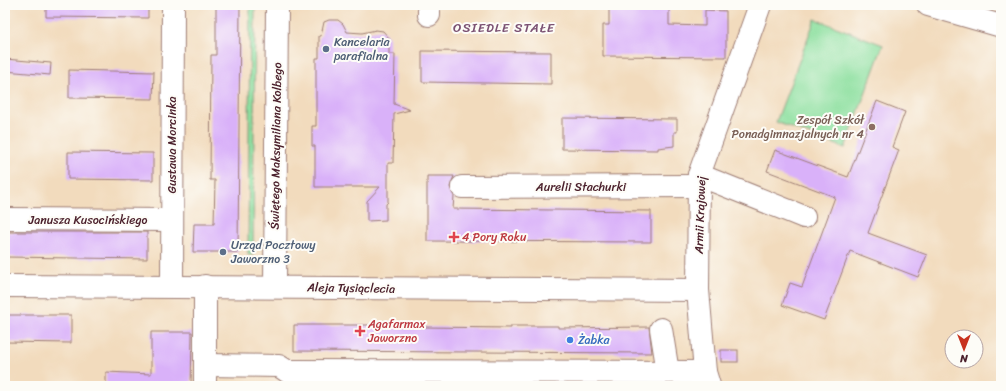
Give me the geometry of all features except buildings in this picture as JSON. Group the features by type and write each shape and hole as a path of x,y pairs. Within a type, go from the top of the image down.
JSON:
{"street":[{"name":"Gustawa Morcinka","path":"172,286 173,5"},
{"name":"Świętego Maksymiliana Kolbego","path":"275,287 277,5"},
{"name":"Armii Krajowej","path":"707,379 698,290 700,180 760,5"},
{"path":"928,5 1001,26"},
{"name":"Aurelii Stachurki","path":"462,187 700,180"},
{"path":"700,180 804,217"},
{"name":"Janusza Kusocińskiego","path":"5,219 172,220"},
{"name":"Aleja Tysiąclecia","path":"5,286 698,290"},
{"path":"205,286 205,376 279,366 286,379 559,379 668,372 707,379"},
{"path":"661,329 668,372"}],"green space":[{"path":"250,5 255,5 253,255 248,255"},
{"path":"815,19 883,45 845,148 776,122"}],"place":[{"name":"Kancelaria parafialna","path":"326,49"},
{"name":"Zespół Szkół Ponadgimnazjalnych nr 4","path":"872,127"},
{"name":"4 Pory Roku","path":"454,237"},
{"name":"Urząd Pocztowy Jaworzno 3","path":"223,252"},
{"name":"Agafarmax Jaworzno","path":"360,331"},
{"name":"Żabka","path":"570,340"}],"district":[{"name":"OSIEDLE STAŁE","path":"504,27"}]}
